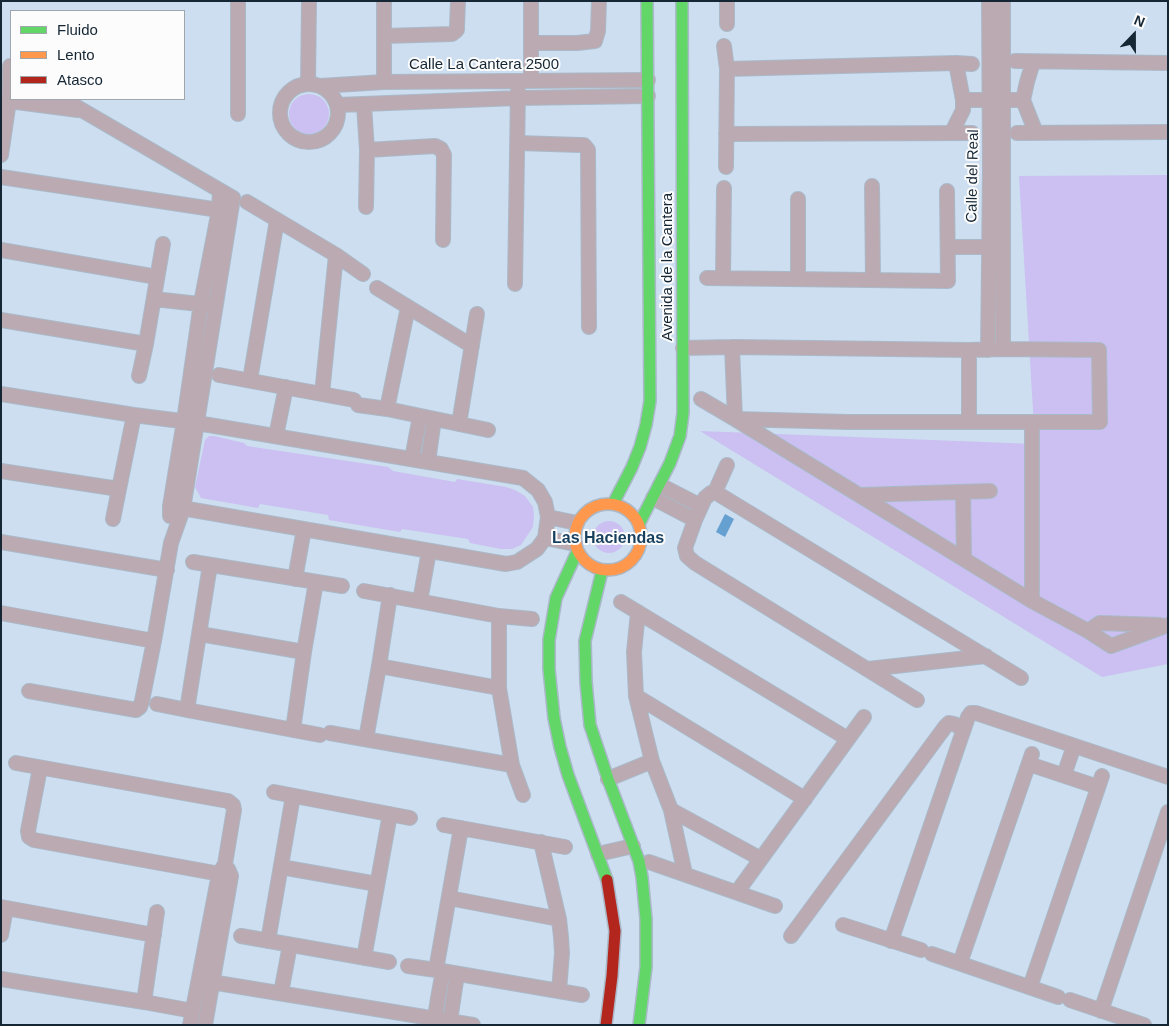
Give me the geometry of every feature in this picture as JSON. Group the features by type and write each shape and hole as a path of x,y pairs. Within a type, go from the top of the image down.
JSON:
{"street":[{"path":"238,1 238,114"},
{"path":"309,1 314,85"},
{"path":"384,1 384,82"},
{"path":"384,36 452,34 457,30 458,26 458,1"},
{"path":"515,284 518,98 525,81 532,43 531,1"},
{"path":"532,43 595,41 598,31 599,1"},
{"name":"Avenida de la Cantera","path":"613,504 632,467 642,440 655,373 647,1"},
{"name":"Avenida de la Cantera","path":"639,524 670,463 681,430 683,413 679,373 683,348 682,1"},
{"path":"727,1 727,24"},
{"name":"Calle del Real","path":"989,1 996,100 997,170 1003,247 1003,349"},
{"name":"Calle del Real","path":"996,100 1003,1"},
{"path":"724,46 727,69 726,167"},
{"path":"1015,61 1168,63"},
{"path":"1033,62 1023,100 1036,133"},
{"path":"952,132 963,110 956,63"},
{"path":"1,155 9,101 7,64"},
{"path":"727,69 972,64"},
{"name":"Calle La Cantera 2500","path":"314,85 384,82 648,80"},
{"path":"301,85 314,85 328,91 334,97 337,105 336,124 331,132 314,142 295,138 287,132 282,124 281,105 292,89 301,85"},
{"path":"337,105 518,98 648,96"},
{"path":"29,692 136,710 140,707 167,570 191,422 216,306 218,251 224,212 220,191 65,100"},
{"path":"963,100 1023,100"},
{"path":"9,101 82,110"},
{"path":"364,105 367,150 366,207"},
{"path":"1017,133 1168,132"},
{"path":"726,134 972,133"},
{"path":"518,143 584,145 588,150 589,327"},
{"path":"367,150 435,146 441,149 444,156 443,240"},
{"name":"Calle del Real","path":"988,350 989,247 997,170"},
{"path":"1,177 224,212"},
{"path":"872,186 873,280"},
{"path":"724,188 724,278"},
{"path":"707,278 948,281 947,191"},
{"path":"798,199 798,279"},
{"path":"247,202 336,255 363,274"},
{"path":"250,380 277,220"},
{"path":"139,376 163,244"},
{"path":"948,247 1003,247"},
{"path":"1,250 158,276"},
{"path":"191,422 200,304 218,251"},
{"path":"322,394 336,255"},
{"path":"377,288 472,346"},
{"path":"154,299 216,306"},
{"path":"387,409 408,307"},
{"path":"459,424 477,314"},
{"path":"1,320 146,344"},
{"path":"732,347 736,419"},
{"path":"683,348 1099,350 1100,422 847,422 736,419"},
{"path":"969,350 969,422"},
{"path":"219,375 322,394 488,430"},
{"path":"281,437 289,388"},
{"path":"1,394 191,422 523,478 538,490 545,502 548,517 545,538 537,549 517,562 506,564 176,507"},
{"path":"700,399 736,419 1032,601 1088,631 1111,646 1168,625"},
{"path":"112,519 134,415"},
{"path":"412,459 427,418"},
{"path":"427,418 428,462"},
{"path":"1032,422 1032,601"},
{"path":"727,465 716,492 708,495 694,520 685,548 687,556 695,563 917,700"},
{"path":"1,471 119,488"},
{"path":"660,484 701,506"},
{"path":"860,495 990,491"},
{"path":"716,492 1020,678"},
{"path":"964,492 964,558"},
{"path":"653,498 694,520"},
{"path":"545,538 576,548 583,560 592,567 602,571 612,571 622,568 631,562 641,544 641,534 639,524 634,517 628,511 613,504 593,507 584,513 577,523 575,531 576,548 556,598 549,640 549,669 554,718 560,748 568,775 606,877 615,931 606,1025"},
{"path":"548,517 577,523"},
{"path":"295,579 304,529"},
{"path":"1,542 167,570"},
{"path":"420,601 429,551"},
{"path":"193,562 342,586"},
{"path":"187,710 210,565"},
{"path":"602,571 585,641 586,682 590,724 608,779 639,861 642,877 646,919 646,967 639,1025"},
{"path":"293,730 316,582"},
{"path":"364,591 499,616 532,619"},
{"path":"366,739 380,666 390,595"},
{"path":"621,602 848,739"},
{"path":"638,612 634,652 636,696 652,761 671,810 684,874"},
{"path":"1,613 154,641"},
{"path":"499,616 498,688 512,765 523,796"},
{"path":"1088,631 1100,623 1168,625"},
{"path":"200,634 304,652"},
{"path":"868,669 986,656"},
{"path":"380,666 498,688"},
{"path":"636,696 805,799"},
{"path":"158,704 293,730 366,739 512,765"},
{"path":"891,940 968,717 971,714 976,713 1168,777"},
{"path":"737,892 864,716"},
{"path":"791,936 945,727 949,724 954,724 964,729"},
{"path":"1064,775 1074,746"},
{"path":"960,964 1030,759 1064,775 1100,781 1030,988"},
{"path":"608,779 652,761"},
{"path":"16,763 228,801 233,805 234,810 225,871 206,981 206,1025"},
{"path":"40,768 28,831 29,837 34,840 225,871"},
{"path":"274,792 410,818"},
{"path":"268,941 293,796"},
{"path":"671,810 761,859"},
{"path":"1101,1011 1168,813"},
{"path":"364,958 390,814"},
{"path":"444,825 565,846"},
{"path":"450,1020 445,972 449,898 461,828"},
{"path":"541,842 559,919 562,953 559,991"},
{"path":"598,854 633,846"},
{"path":"649,862 776,906"},
{"path":"281,867 377,884"},
{"path":"449,898 559,919"},
{"path":"1,935 4,908 154,936"},
{"path":"144,997 158,912"},
{"path":"843,925 1144,1025"},
{"path":"241,936 389,962"},
{"path":"282,993 290,945"},
{"path":"408,966 582,996"},
{"path":"435,1018 445,972"},
{"path":"1,979 144,997 193,1013 206,981"},
{"path":"206,981 473,1025"}],"shaded area":[{"path":"313,94 320,97 326,103 329,114 328,122 320,131 313,134 305,134 298,131 290,122 289,110 292,103 301,95"},
{"path":"1168,175 1168,664 1102,677 700,431 1035,444 1019,176"},
{"path":"209,436 244,443 247,446 388,467 393,471 455,482 457,479 506,487 525,496 533,507 533,527 521,545 512,549 501,549 470,543 468,539 402,529 400,532 329,520 328,515 260,504 258,508 201,498 195,487 205,440"},
{"path":"609,521 615,522 620,526 624,531 624,543 620,548 615,552 609,553 603,552 598,548 594,543 593,537 594,531 598,526 603,522"}],"water":[{"path":"725,514 734,519 725,537 716,532"}],"traffic: fast":[{"path":"613,504 640,447 650,401 647,1"},
{"path":"639,524 670,463 680,436 683,413 682,1"},
{"path":"577,552 556,598 549,640 549,669 554,718 560,747 568,775 607,880"},
{"path":"602,571 585,641 586,682 590,725 639,861 642,877 646,919 646,967 639,1025"}],"traffic: slow":[{"path":"601,504 615,504 627,509 636,518 641,530 641,537 639,550 632,561 615,570 601,570 589,565 580,556 575,544 575,530 580,518 589,509 601,504"}],"traffic: jam":[{"path":"606,1025 615,931 607,880"}],"district":[{"name":"Las Haciendas","path":"608,539"}]}
